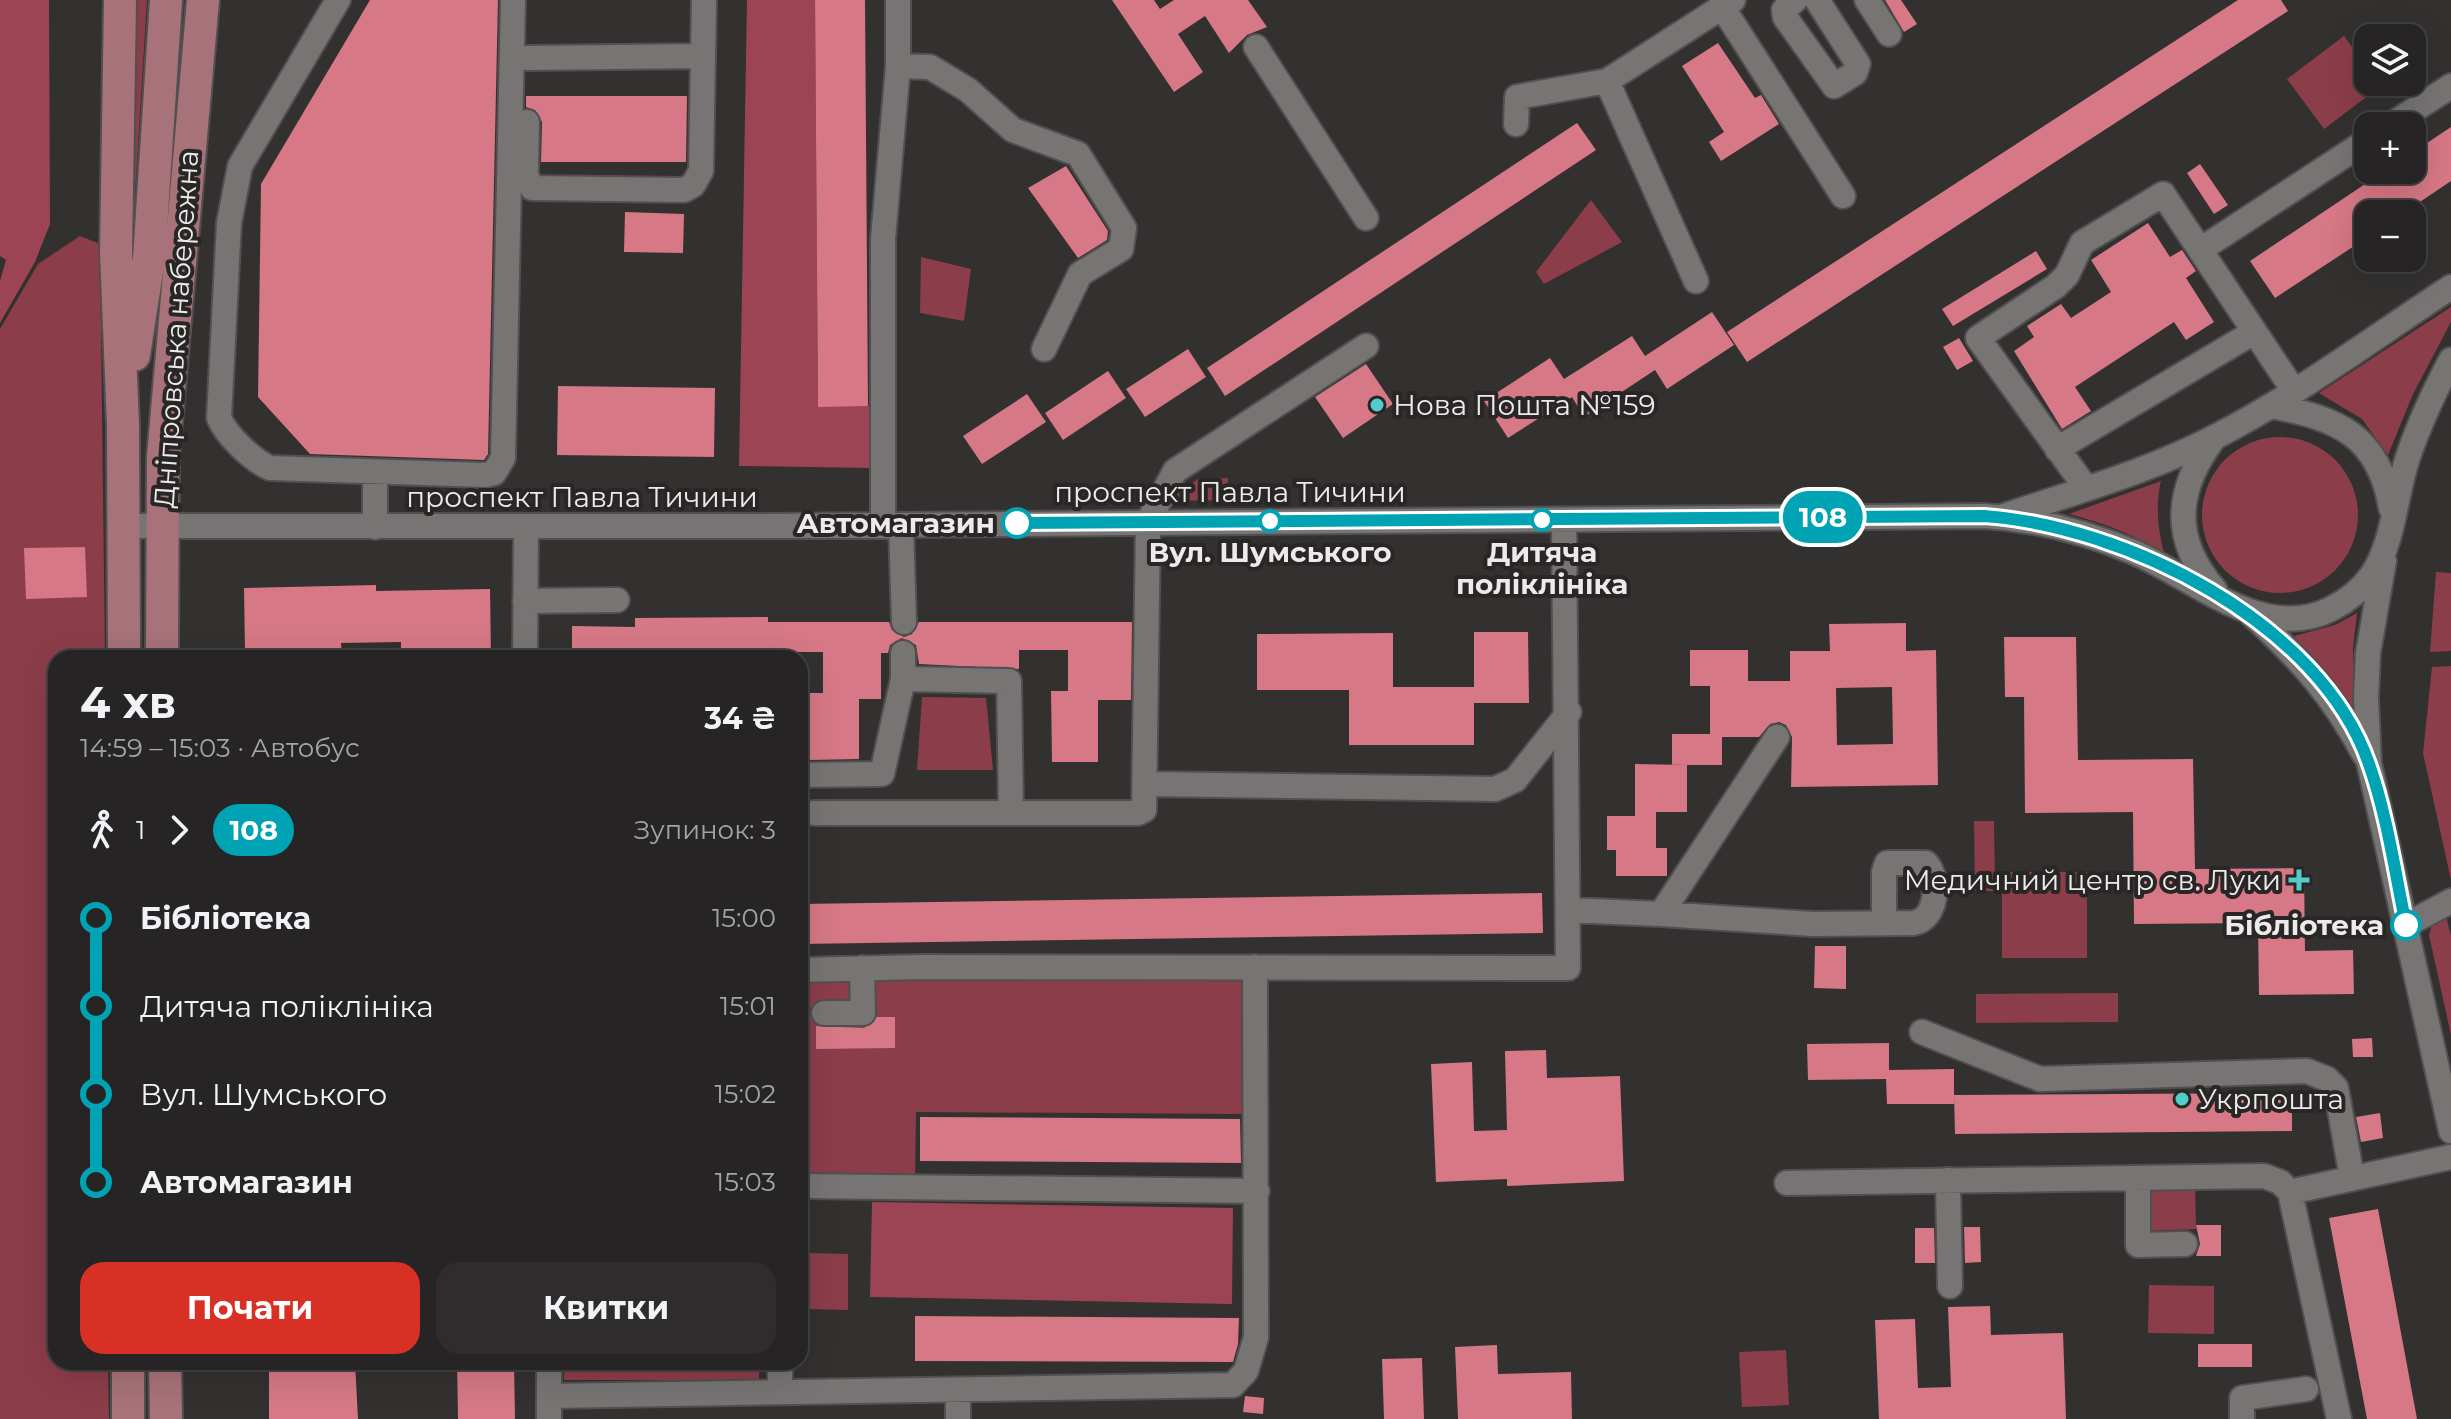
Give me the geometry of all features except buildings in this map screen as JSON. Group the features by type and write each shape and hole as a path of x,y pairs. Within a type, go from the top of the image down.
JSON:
{"main road":[{"name":"Дніпровська набережна","path":"120,0 116,253 123,425 124,650"},
{"name":"Дніпровська набережна","path":"123,425 149,258 166,0"},
{"name":"Дніпровська набережна","path":"162,650 161,526 168,389 203,0"},
{"path":"128,1370 128,1419"},
{"path":"165,1370 166,1419"}],"street":[{"path":"338,0 240,166 229,223 218,410 223,426 260,464 270,468 375,474 485,475 494,473 503,458 513,0"},
{"path":"527,0 526,175 532,188 684,190 693,185 701,171 704,0"},
{"path":"898,0 898,66 883,239 892,525 904,622"},
{"path":"1794,0 1784,10 1785,17 1834,86 1855,73 1858,64 1817,0"},
{"path":"1867,0 1889,34"},
{"path":"1516,124 1517,97 1607,81 1728,4 1843,196"},
{"path":"1256,47 1366,218"},
{"path":"527,58 703,56"},
{"path":"898,66 930,67 968,90 1013,130 1078,154 1124,228 1121,249 1080,274 1044,349"},
{"path":"1607,81 1696,281"},
{"path":"2411,112 2451,86"},
{"path":"2203,248 2354,149"},
{"path":"2086,488 1978,338 2056,286 2067,275 2082,243 2163,194 2203,248 2294,391"},
{"name":"проспект Павла Тичини","path":"2001,517 2152,466 2214,438 2271,406 2451,287"},
{"path":"2057,449 2254,332"},
{"path":"814,813 1138,813 1145,806 1146,784 1148,522 1175,471 1366,346"},
{"name":"проспект Павла Тичини","path":"123,526 526,527 2001,517 2072,531 2135,553 2251,614 2285,620 2319,615 2349,600 2371,577 2385,551 2392,511 2409,454 2451,360"},
{"name":"проспект Павла Тичини","path":"2271,406 2315,414 2339,424 2360,440 2377,461 2388,485 2392,511"},
{"name":"проспект Павла Тичини","path":"2214,438 2187,482 2182,513 2186,543 2199,572 2219,595"},
{"path":"375,474 375,527"},
{"path":"808,970 1568,968 1569,712 1564,520"},
{"path":"525,650 526,527"},
{"path":"2385,551 2368,653 2366,698 2369,763 2451,1131"},
{"path":"525,601 617,600"},
{"path":"2251,614 2295,654 2341,709 2369,763"},
{"path":"808,775 882,774 903,679 903,653"},
{"path":"903,679 1009,681 1011,813"},
{"path":"1146,784 1495,789 1515,780 1569,712"},
{"path":"1661,914 1777,737"},
{"path":"2406,925 2451,901"},
{"path":"1568,910 1813,924 1884,923"},
{"path":"549,1370 549,1407 780,1392 1215,1386 1239,1381 1256,1344 1255,967"},
{"path":"824,1013 863,1013 862,968"},
{"path":"1922,1032 2040,1079 2307,1071 2318,1074 2336,1088 2352,1178"},
{"path":"2290,1192 2451,1157"},
{"path":"1787,1183 2264,1176 2280,1182 2290,1192 2339,1419"},
{"path":"2138,1178 2138,1245 2185,1244"},
{"path":"1948,1180 1950,1286"},
{"path":"808,1186 1257,1191"},
{"path":"780,1370 780,1392"},
{"path":"2242,1419 2242,1398 2306,1389"},
{"path":"958,1390 958,1419"}],"shaded area":[{"path":"0,0 49,0 50,224 35,262 0,323 0,281 6,260 0,256"},
{"path":"131,0 147,0 134,209"},
{"path":"747,0 815,0 818,406 869,406 873,468 739,466"},
{"path":"2344,36 2354,49 2354,96 2368,96 2324,129 2287,79"},
{"path":"1591,200 1622,242 1544,284 1536,272"},
{"path":"80,236 100,244 105,650 48,650 48,1370 108,1370 109,1419 0,1419 0,329 38,264"},
{"path":"921,257 971,269 964,321 920,313"},
{"path":"2451,307 2451,322 2413,394 2388,455 2362,419 2319,393"},
{"path":"2280,437 2310,443 2335,460 2352,485 2358,515 2352,545 2335,570 2310,587 2280,593 2250,587 2225,570 2208,545 2202,515 2208,485 2225,460 2250,443"},
{"path":"1228,478 1227,500 1167,501 1198,479"},
{"path":"2161,481 2158,518 2164,554 2118,530 2069,514"},
{"path":"2436,572 2451,573 2451,651 2430,652"},
{"path":"2357,613 2353,648 2355,715 2336,685 2294,636 2335,625"},
{"path":"2451,666 2451,880 2423,753 2432,667"},
{"path":"922,697 986,698 993,770 917,770"},
{"path":"1974,821 1994,821 1995,891 1975,891"},
{"path":"2002,872 2087,872 2087,958 2002,958"},
{"path":"2446,916 2451,936 2451,1035 2429,935 2432,925"},
{"path":"1241,971 1242,1114 916,1112 915,1179 808,1177 808,980"},
{"path":"2118,993 2118,1022 1976,1023 1976,994"},
{"path":"2195,1181 2196,1229 2145,1231 2144,1183"},
{"path":"872,1202 1233,1208 1232,1304 870,1297"},
{"path":"808,1253 848,1254 848,1310 808,1309"},
{"path":"2149,1285 2214,1286 2214,1334 2148,1333"},
{"path":"1786,1350 1789,1405 1742,1407 1739,1352"},
{"path":"564,1370 759,1370 759,1380 564,1380"}],"bus line":[{"name":"108","path":"1017,523 1984,516 2072,531 2135,553 2219,595 2251,614 2295,654 2341,709 2369,763 2406,925"}],"place":[{"name":"Нова Пошта №159","path":"1377,405"},
{"name":"Дитяча поліклініка","path":"1542,520"},
{"name":"Вул. Шумського","path":"1270,521"},
{"name":"Автомагазин","path":"1017,523"},
{"name":"Медичний центр св. Луки","path":"2299,880"},
{"name":"Бібліотека","path":"2406,925"},
{"name":"Укрпошта","path":"2182,1099"}]}
